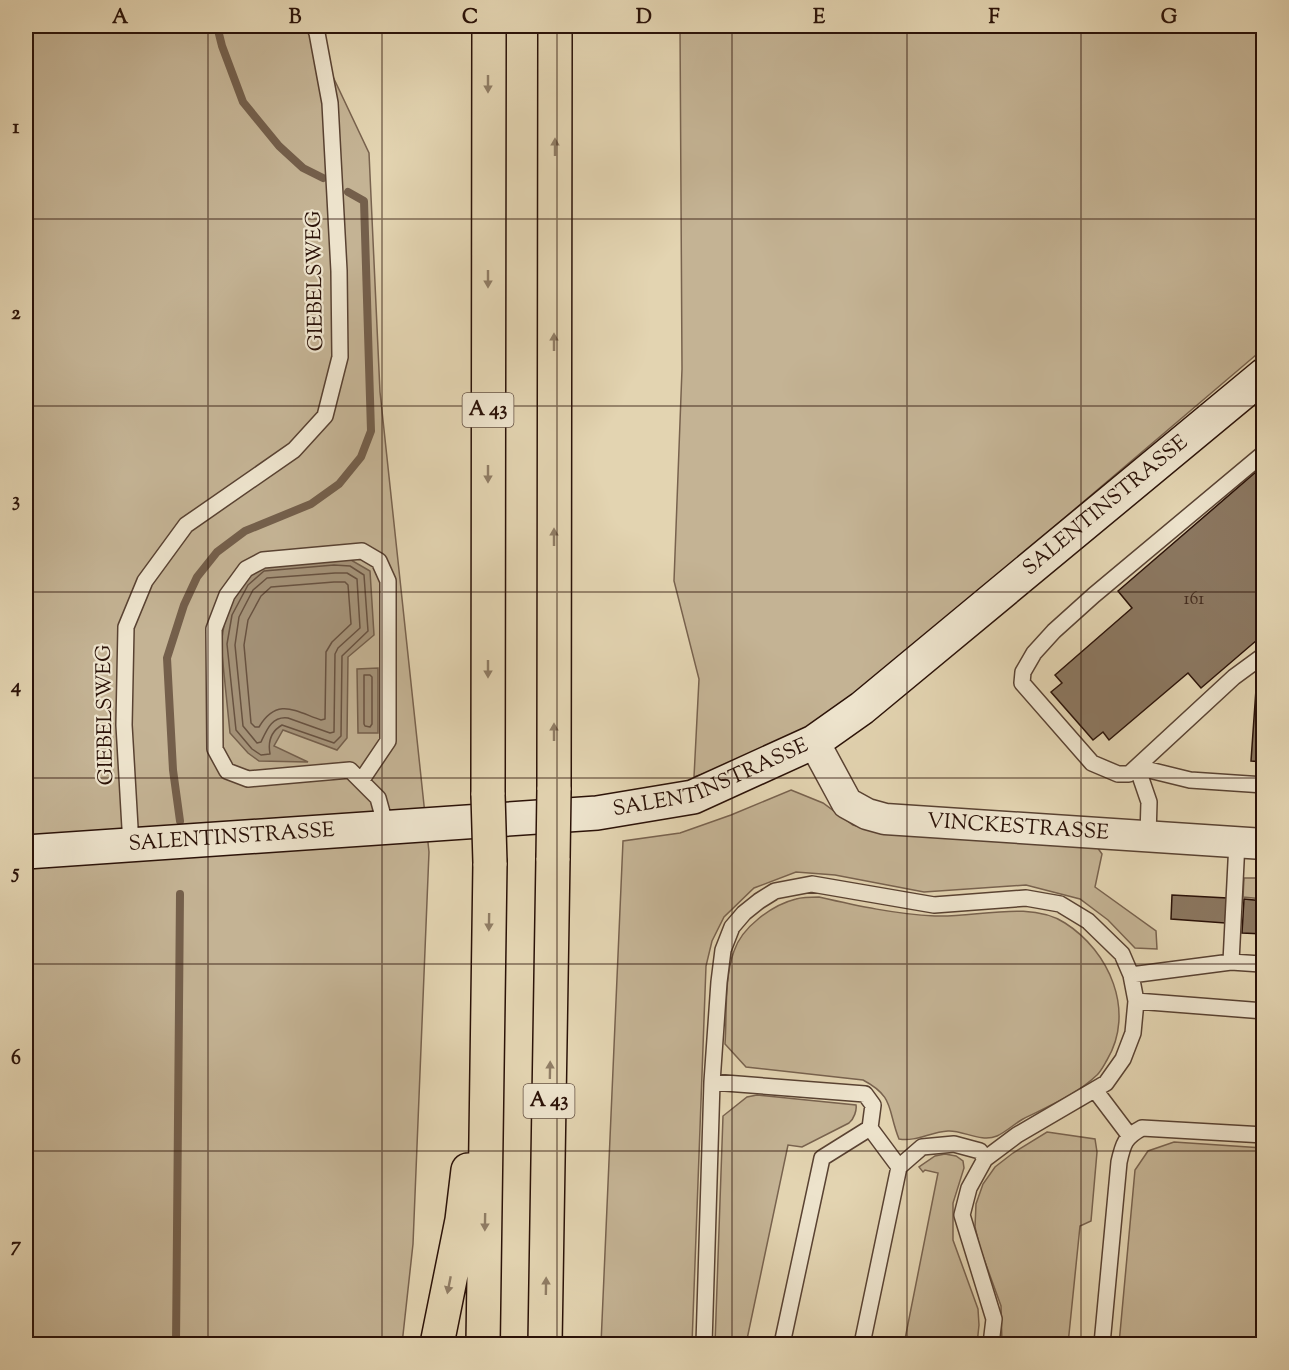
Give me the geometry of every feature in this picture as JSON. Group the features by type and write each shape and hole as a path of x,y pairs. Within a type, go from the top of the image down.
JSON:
{"highway":[{"name":"A 43","path":"483,1344 490,863 488,795 489,26"},
{"name":"A 43","path":"545,1344 554,790 555,26"},
{"path":"437,1344 462,1220 489,998"}],"street":[{"name":"SALENTINSTRASSE","path":"26,852 597,813 693,797 814,742 862,708 1263,375"},
{"name":"VINCKESTRASSE","path":"814,742 847,803 867,814 885,819 1250,843"}],"lane":[{"name":"GIEBELSWEG","path":"131,845 124,725 126,627 145,581 186,525 294,450 325,416 340,357 339,271 330,103 314,26"},
{"path":"1263,453 1054,631 1034,653 1023,672 1022,683 1092,763 1118,774 1129,774 1234,677 1263,655"},
{"path":"361,781 388,741 388,581 379,561 362,551 263,560 246,569 227,595 214,630 215,749 227,771 248,779 350,770 361,781 378,798 386,827"},
{"path":"1137,767 1190,780 1263,785"},
{"path":"1137,767 1149,802 1148,836"},
{"path":"1231,962 1250,843"},
{"path":"704,1344 712,1082 723,950 732,927 744,913 775,891 812,884 934,905 1026,898 1060,904 1088,921 1122,954 1131,975 1136,1001 1133,1033 1123,1059 1106,1083 1017,1135 985,1159 969,1188 962,1215 994,1319 991,1344"},
{"path":"1131,975 1231,962 1261,964 1263,962"},
{"path":"1136,1001 1263,1011"},
{"path":"712,1082 865,1094 873,1105 870,1128 899,1167"},
{"path":"1095,1090 1129,1135"},
{"path":"782,1344 822,1158 870,1128"},
{"path":"1102,1344 1119,1162 1129,1135 1142,1128 1263,1135"},
{"path":"862,1344 899,1167 922,1147 943,1145 954,1144 980,1151 985,1159"}],"shaded area":[{"path":"26,26 309,26 369,153 380,392 429,852 413,1244 402,1344 26,1344"},
{"path":"680,26 1263,26 1263,349 888,668 830,713 782,743 694,777 699,679 674,581 682,369"},
{"path":"791,790 823,803 853,825 882,833 1097,847 1102,854 1095,887 1156,931 1157,949 1135,948 1108,920 1080,899 1026,885 924,892 835,875 796,872 754,888 724,917 712,941 706,966 692,1344 601,1344 623,841 680,833"},
{"path":"1244,878 1263,878 1263,899 1243,897"},
{"path":"805,897 819,897 920,915 951,916 1035,912 1065,923 1094,949 1113,984 1118,1003 1119,1022 1115,1041 1107,1060 1089,1082 991,1138 948,1131 905,1140 899,1139 885,1098 863,1080 746,1067 725,1044 727,985 734,951 751,926 777,906"},
{"path":"757,1095 856,1105 856,1109 849,1123 802,1147 788,1145 746,1344 715,1344 723,1116 747,1097"},
{"path":"1047,1132 1095,1139 1097,1152 1091,1221 1080,1226 1068,1344 1002,1344 1001,1306 980,1248 975,1227 976,1204 983,1184 995,1167"},
{"path":"1174,1142 1263,1148 1263,1344 1119,1344 1135,1170 1148,1151"},
{"path":"945,1154 956,1156 963,1161 964,1168 953,1203 953,1240 978,1309 977,1344 904,1344 938,1173 925,1170 923,1172 919,1167 935,1156"}],"water":[{"path":"334,559 351,560 370,571 374,635 348,657 347,738 337,750 283,730 274,746 308,762 259,761 248,753 230,733 221,644 226,613 243,581 262,565"},
{"path":"378,668 378,733 358,733 357,669"}],"building":[{"path":"1264,465 1264,634 1201,688 1188,673 1109,740 1103,732 1093,740 1051,692 1062,683 1055,675 1132,608 1118,591"},
{"path":"1257,675 1264,676 1264,762 1251,761"},
{"path":"1172,895 1227,898 1225,923 1171,919"},
{"path":"1244,899 1264,901 1264,934 1242,933"}],"waterway":[{"path":"217,26 243,102 279,146 303,168 323,178"},
{"path":"180,821 173,770 167,658 184,605 197,577 217,552 245,531 311,504 339,484 361,457 371,431 364,201 348,192"},
{"path":"176,1344 180,894"}]}
